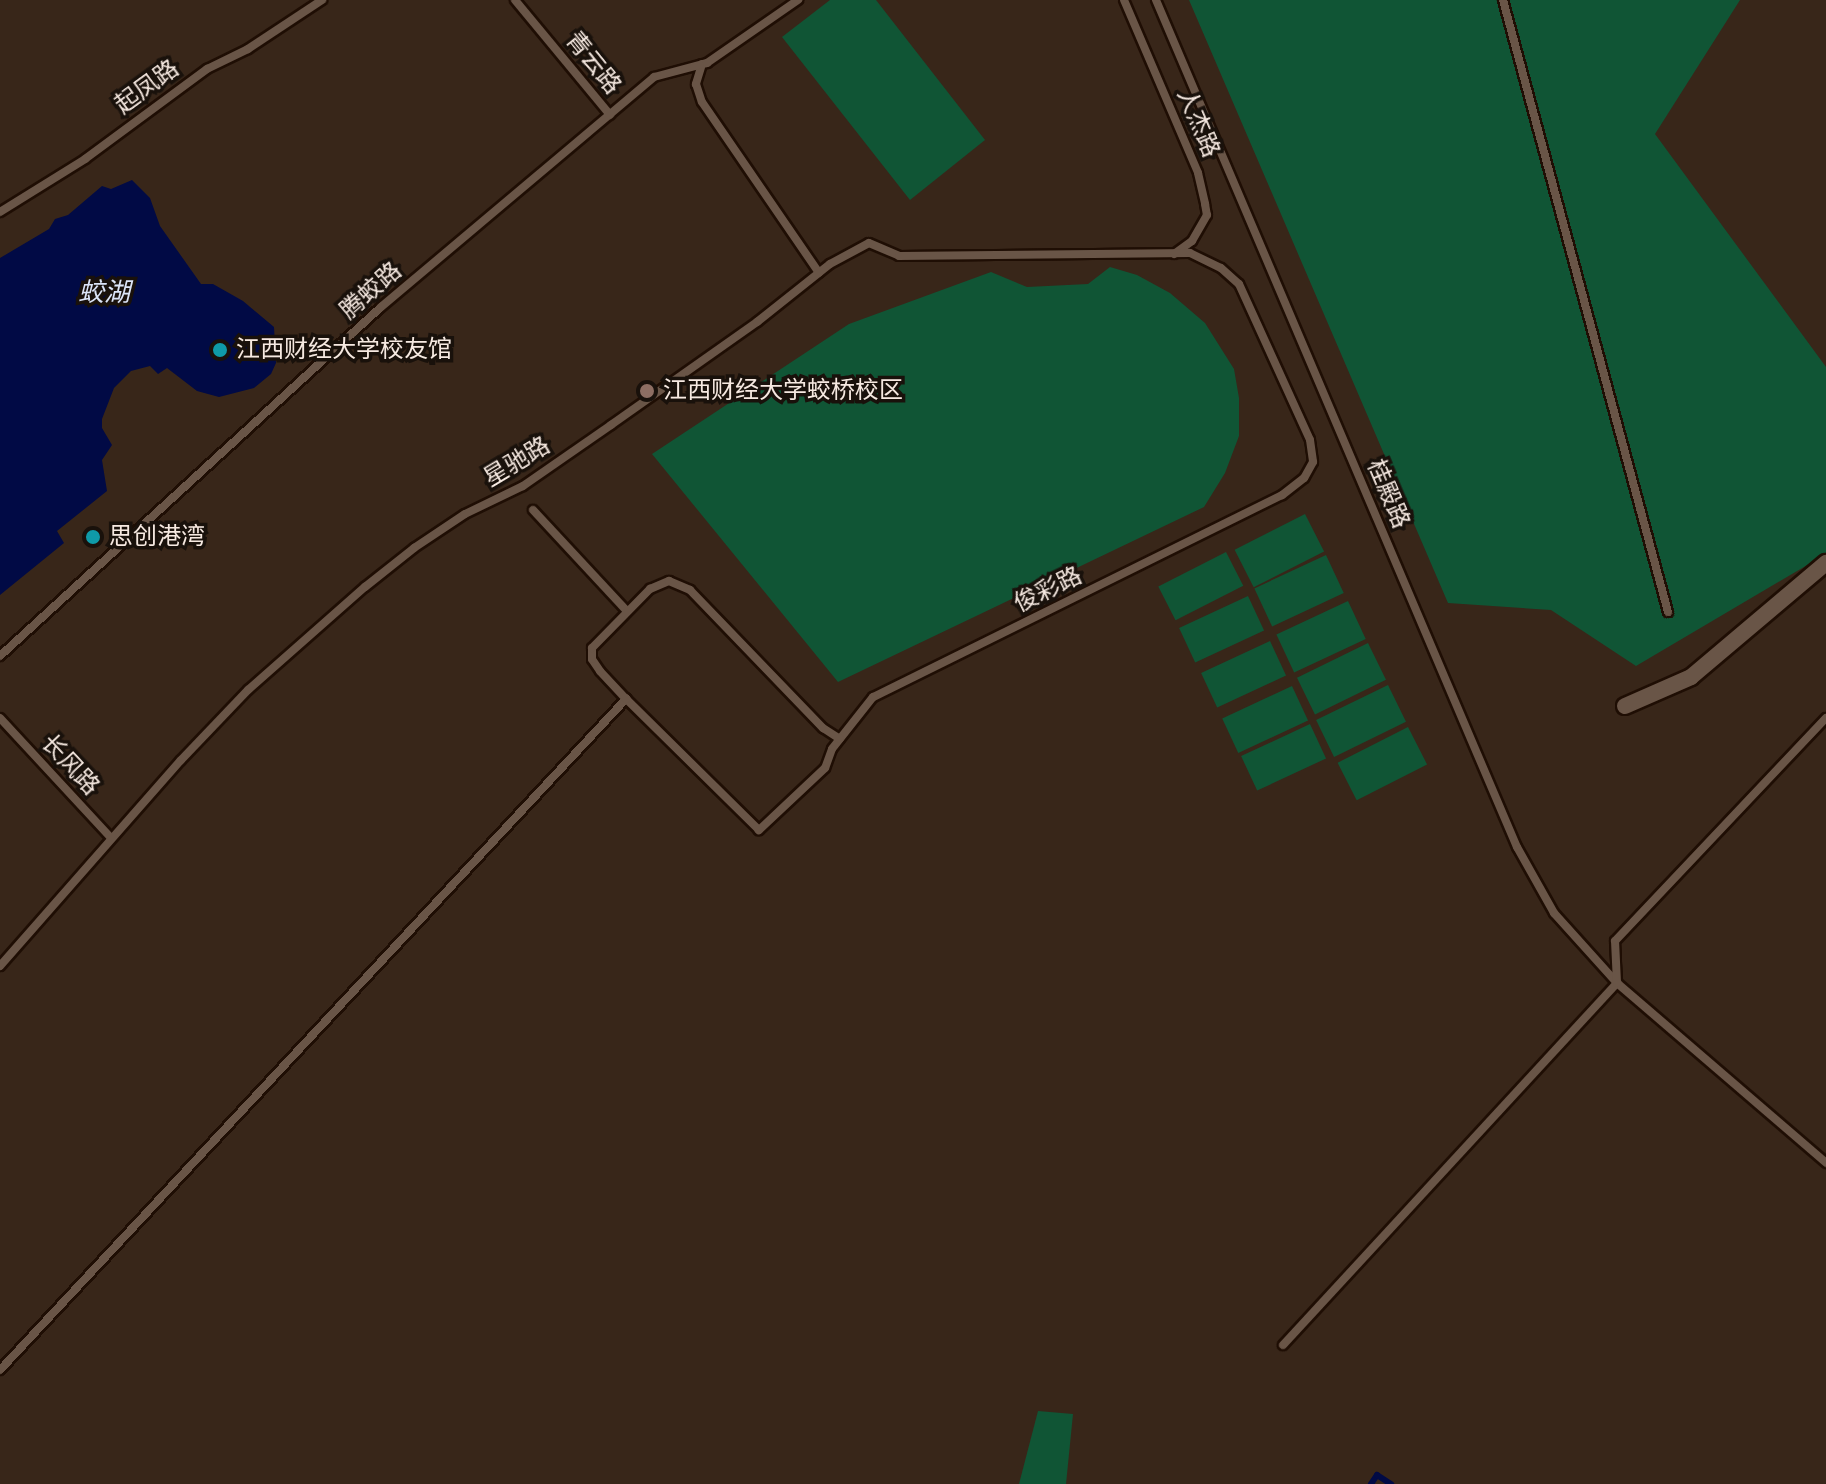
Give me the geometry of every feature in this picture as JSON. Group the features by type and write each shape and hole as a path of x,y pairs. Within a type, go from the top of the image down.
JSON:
{"street":[{"path":"1625,706 1691,677 1826,563"}],"lane":[{"name":"起凤路","path":"0,212 85,159 207,69 248,49 322,0"},
{"name":"青云路","path":"515,0 610,115"},
{"name":"腾蛟路","path":"0,656 381,307 654,77 702,64 798,0"},
{"name":"人杰路","path":"1124,0 1198,173 1205,204 1207,215 1192,241 1174,254"},
{"name":"桂殿路","path":"1156,0 1517,847 1554,913 1617,983 1826,1163"},
{"path":"1503,0 1668,612"},
{"path":"702,64 696,84 702,102 819,273"},
{"name":"星驰路","path":"0,966 111,838 248,690 402,557 465,514 523,486 757,322 819,273 869,243 899,256 1174,254"},
{"name":"俊彩路","path":"626,699 759,830 825,768 840,739 873,697 1261,508 1304,478 1313,462 1310,440 1239,284 1206,259 1190,253 1174,254"},
{"path":"533,510 627,611"},
{"path":"0,1370 626,699 592,659 592,648 627,611 660,583 669,581 690,590 823,728 840,739"},
{"name":"长风路","path":"0,718 111,838"},
{"path":"1283,1345 1617,983 1615,941 1826,718"}],"green space":[{"path":"830,0 876,0 985,140 910,200 782,37"},
{"path":"1189,0 1740,0 1655,134 1826,367 1826,554 1636,666 1551,610 1448,603"},
{"path":"1110,267 1137,275 1170,293 1205,323 1234,369 1239,398 1239,436 1225,473 1204,507 838,682 652,454 849,324 991,272 1027,287 1088,284"},
{"path":"1305,514 1324,551 1254,587 1235,550"},
{"path":"1226,552 1243,586 1176,620 1158,587"},
{"path":"1326,555 1344,593 1272,626 1254,588"},
{"path":"1248,596 1264,630 1195,663 1179,628"},
{"path":"1348,601 1366,639 1294,672 1276,634"},
{"path":"1270,641 1286,675 1217,708 1201,673"},
{"path":"1368,643 1386,680 1315,714 1297,678"},
{"path":"1388,685 1406,722 1334,757 1316,720"},
{"path":"1292,686 1308,720 1238,753 1222,719"},
{"path":"1310,724 1326,758 1257,791 1241,756"},
{"path":"1408,727 1427,764 1357,800 1338,763"},
{"path":"1038,1411 1073,1414 1066,1484 1019,1484"}],"water":[{"name":"蛟湖","path":"132,180 150,198 160,226 201,284 213,284 243,301 274,327 276,363 271,374 254,388 219,397 197,391 167,368 158,374 150,366 131,371 114,388 102,419 102,428 112,445 102,460 107,491 57,531 64,543 0,595 0,258 49,229 55,219 68,215 102,186 111,189"}],"waterway":[{"path":"1371,1484 1377,1475 1391,1484"}],"place":[{"name":"江西财经大学校友馆","path":"220,350"},
{"name":"江西财经大学蛟桥校区","path":"647,391"},
{"name":"思创港湾","path":"93,537"}]}
